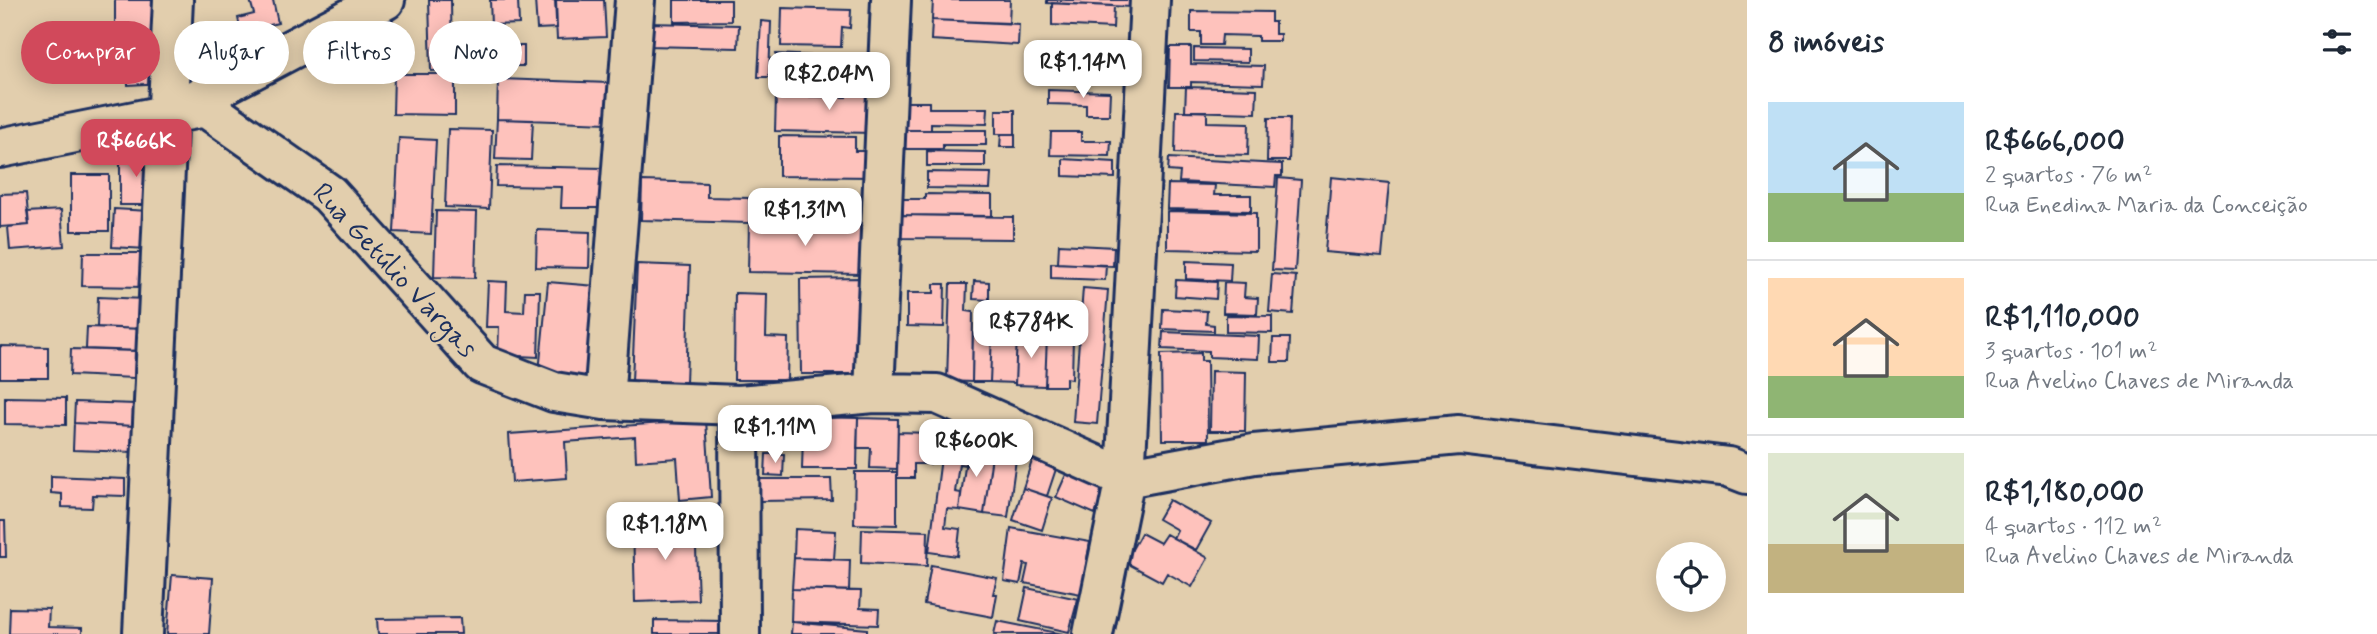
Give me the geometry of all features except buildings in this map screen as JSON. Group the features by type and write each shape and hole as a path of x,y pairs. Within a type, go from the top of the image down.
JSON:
{"street":[{"path":"143,634 173,0"},
{"path":"168,115 385,0"},
{"path":"604,400 635,0"},
{"path":"874,393 891,0"},
{"path":"1093,634 1125,478 1150,0"},
{"name":"Rua Getúlio Vargas","path":"0,148 205,107 328,194 482,364 554,392 604,400 739,405 874,393 937,394 1125,478"},
{"path":"739,405 740,634"},
{"path":"1125,478 1254,454 1459,435 1729,467 1747,474"}]}
